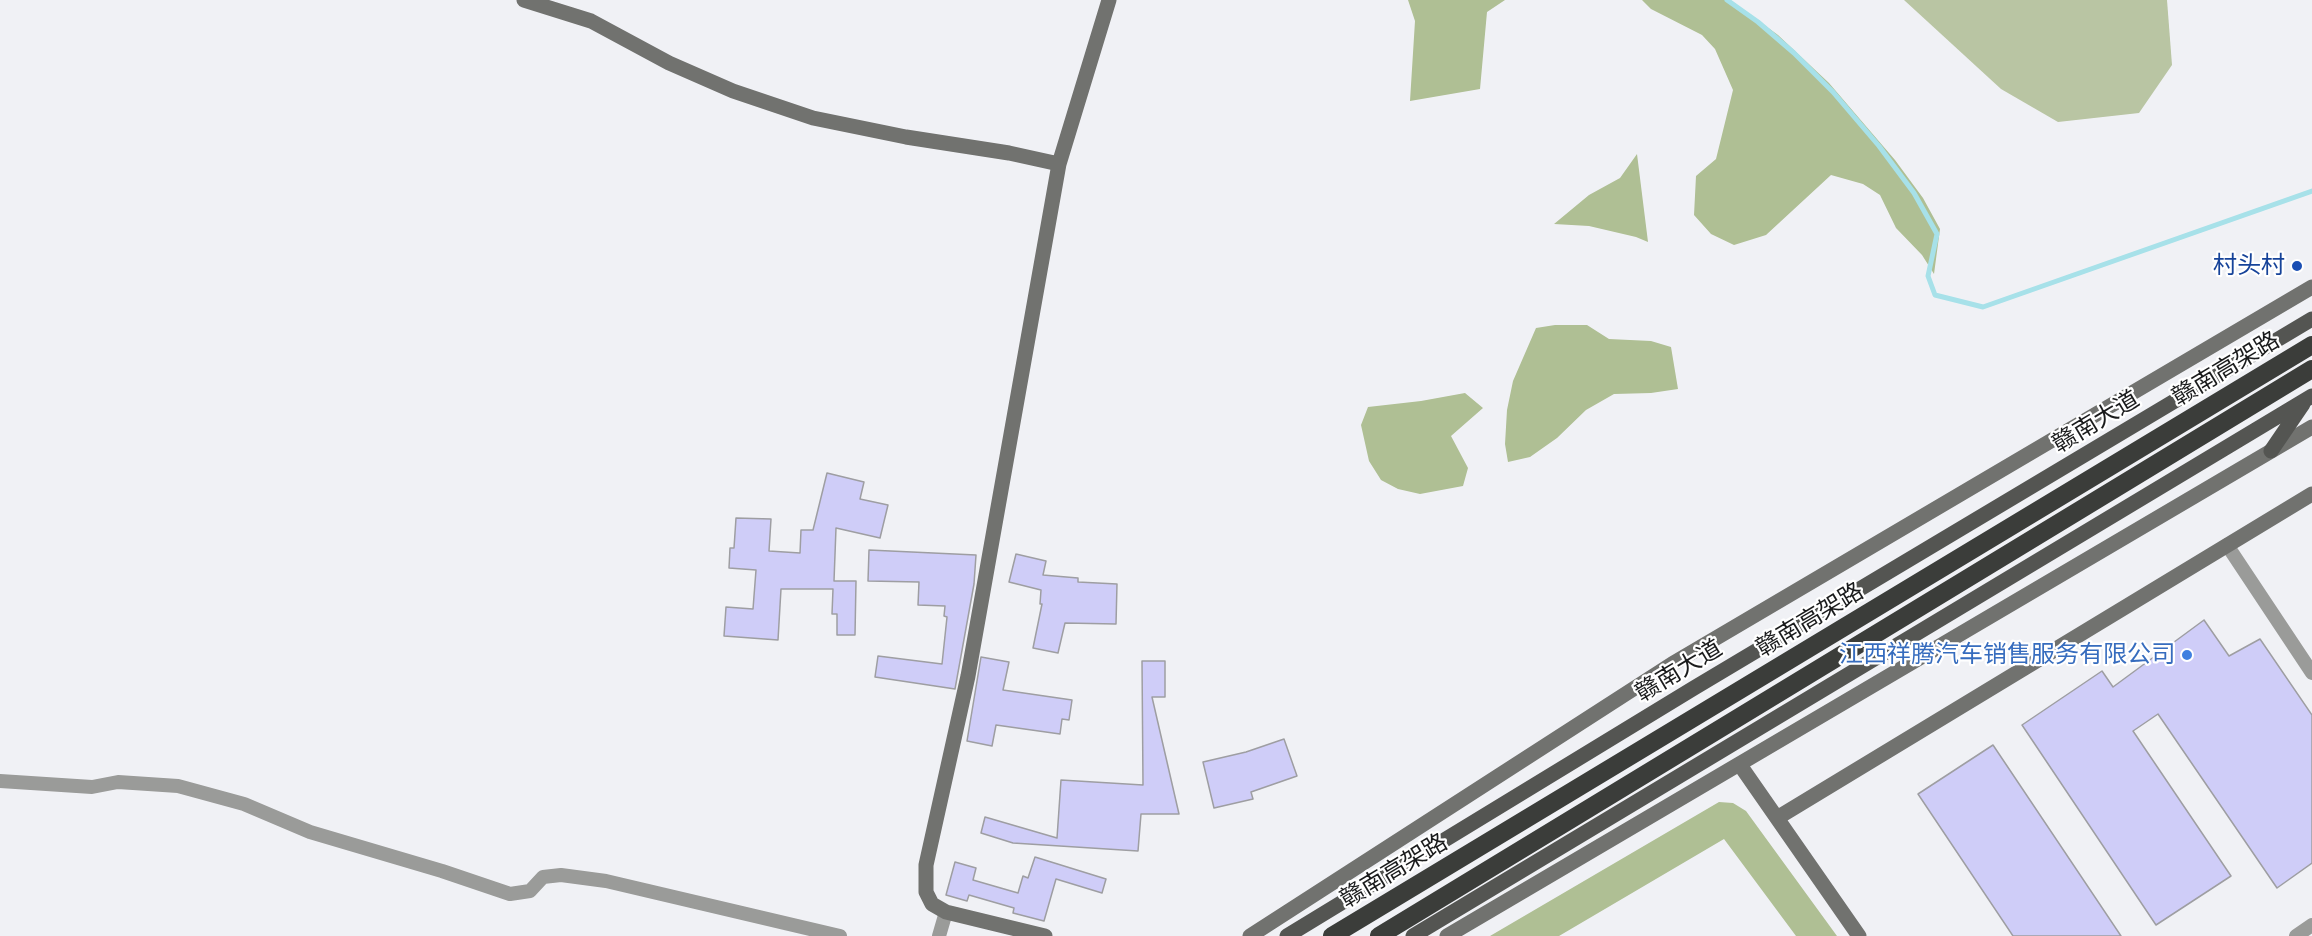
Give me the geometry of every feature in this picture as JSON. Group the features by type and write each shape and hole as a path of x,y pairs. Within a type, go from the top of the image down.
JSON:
{"highway":[{"name":"赣南高架路","path":"1332,936 2312,345"},
{"name":"赣南高架路","path":"1379,936 2312,369"}],"main road":[{"name":"赣南大道","path":"1287,936 1705,682 2312,319"},
{"path":"2271,451 2310,397"},
{"path":"1413,936 2310,397"}],"street":[{"path":"524,0 591,21 669,63 733,91 813,118 1059,164"},
{"path":"1045,936 946,912 932,904 926,892 926,865 968,676 1059,164 1109,0"},
{"path":"1250,936 1672,664 2312,287"},
{"path":"1446,936 2312,427"},
{"path":"1777,818 2312,494"},
{"path":"2227,545 2312,673"},
{"path":"1740,765 1859,936"},
{"path":"0,781 92,787 118,782 178,786 244,804 310,832 442,871 510,894 530,891 543,877 561,875 606,881 840,936"},
{"path":"939,936 946,912"},
{"path":"2296,936 2312,925"}],"green space":[{"path":"1408,0 1505,0 1487,12 1480,89 1410,101 1415,21"},
{"path":"1642,0 1730,0 1778,35 1829,83 1895,160 1923,198 1940,229 1934,274 1922,255 1896,228 1880,195 1863,184 1831,175 1766,235 1734,245 1711,234 1694,215 1696,176 1716,159 1733,90 1715,49 1702,35 1651,9"},
{"path":"1904,0 2167,0 2172,65 2139,113 2058,122 2001,89"},
{"path":"1637,154 1648,242 1589,226 1554,224 1589,195 1620,178"},
{"path":"1555,325 1587,325 1609,339 1651,341 1671,347 1678,389 1651,393 1614,394 1586,410 1557,438 1530,457 1508,462 1505,444 1507,410 1513,381 1536,328"},
{"path":"1465,393 1483,408 1451,436 1468,468 1463,486 1420,494 1398,489 1381,480 1369,461 1361,425 1368,407"},
{"path":"1719,802 1733,803 1746,811 1837,936 1796,936 1724,839 1559,936 1490,936"}],"building":[{"path":"827,473 864,482 860,499 888,505 880,538 836,528 834,581 856,581 855,635 837,635 837,614 832,614 833,589 781,589 778,640 724,636 726,607 753,609 756,570 729,568 730,548 734,548 736,518 771,519 769,551 800,553 801,530 813,530"},
{"path":"869,550 976,555 974,584 955,689 875,677 878,656 942,664 947,617 944,616 945,606 918,605 919,582 868,581"},
{"path":"1016,554 1046,561 1043,575 1078,578 1078,582 1117,584 1116,624 1065,623 1058,653 1033,648 1042,604 1040,604 1041,590 1009,582"},
{"path":"2204,620 2229,656 2260,639 2312,715 2312,863 2277,888 2158,714 2133,731 2231,876 2156,925 2022,725 2102,671 2113,687"},
{"path":"981,657 1009,662 1003,690 1072,700 1069,720 1062,719 1060,734 996,725 992,746 967,741"},
{"path":"1142,661 1165,661 1165,697 1152,697 1179,814 1141,814 1138,851 1013,843 981,833 985,817 1057,838 1061,780 1143,785"},
{"path":"1284,739 1297,776 1251,792 1253,799 1214,808 1203,762 1246,752"},
{"path":"1993,745 2121,936 2013,936 1918,794"},
{"path":"1035,857 1106,879 1102,893 1056,879 1044,921 1013,913 1014,908 969,895 967,901 946,895 955,862 976,868 973,880 1018,893 1023,876 1028,878"}],"waterway":[{"path":"1727,0 1758,22 1794,53 1833,92 1879,146 1914,193 1937,234 1928,276 1935,295 1983,307 2312,191"}],"place":[{"name":"村头村","path":"2297,266"},
{"name":"江西祥腾汽车销售服务有限公司","path":"2187,655"}]}
